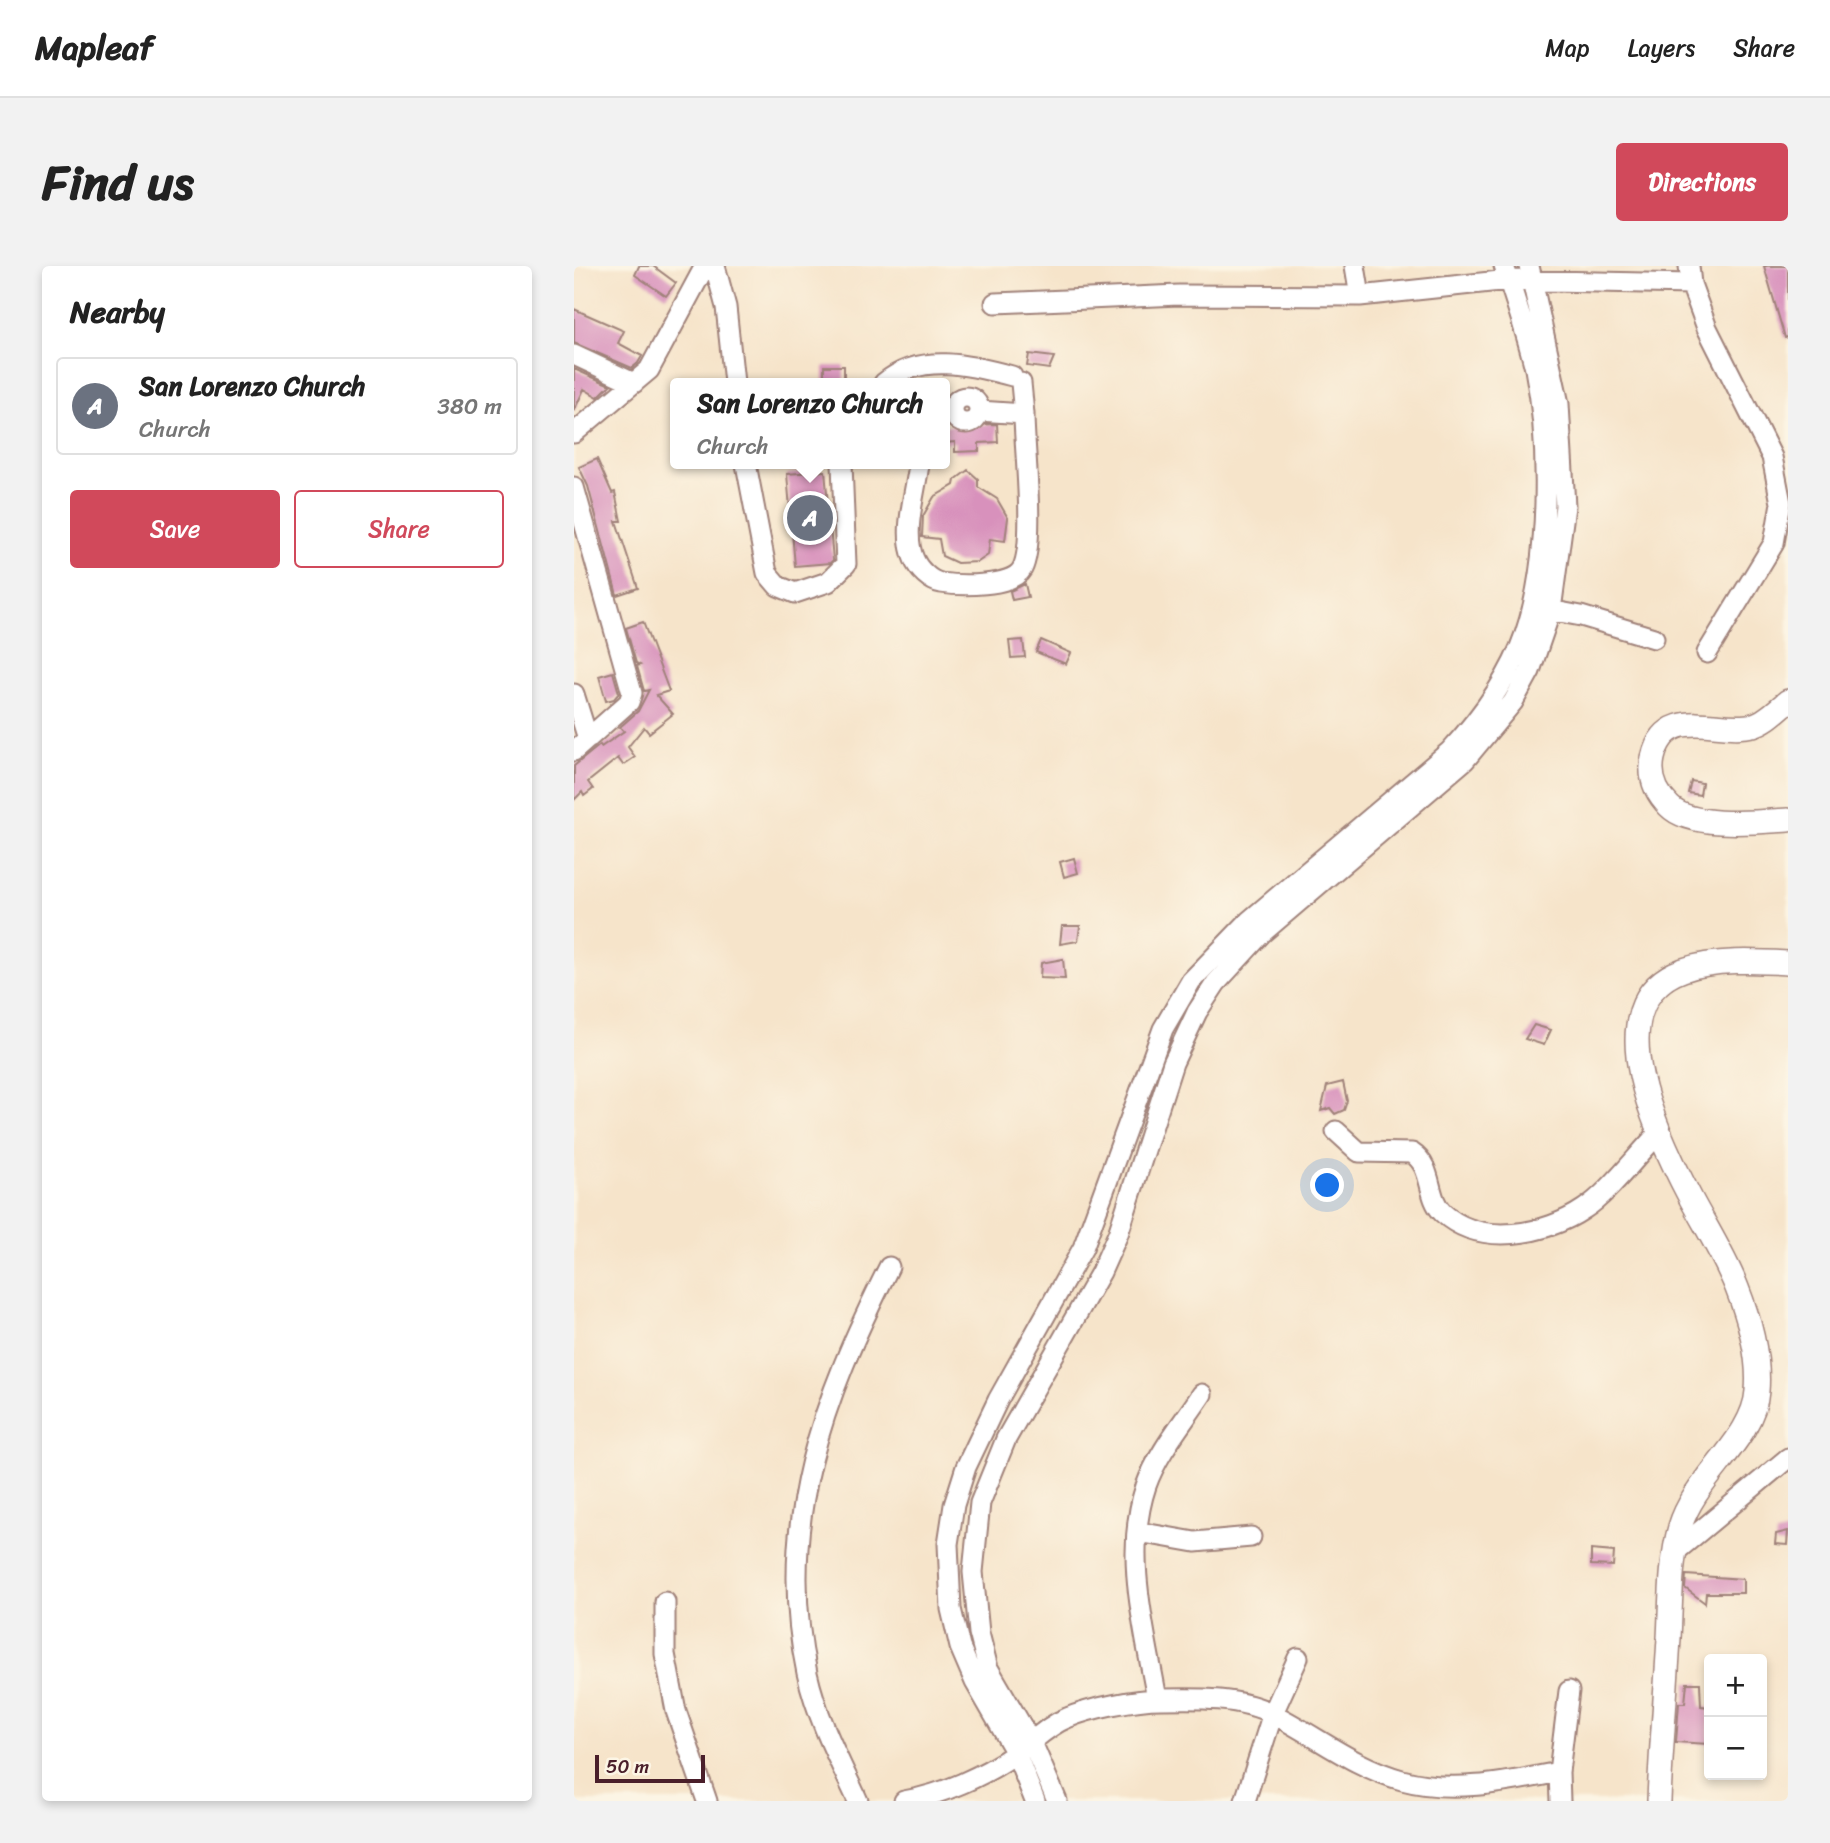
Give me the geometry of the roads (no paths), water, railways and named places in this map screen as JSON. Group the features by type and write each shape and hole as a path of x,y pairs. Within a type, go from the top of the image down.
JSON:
{"main road":[{"path":"1788,701 1754,725 1699,723 1671,730 1657,745 1651,772 1664,802 1689,818 1741,822 1788,820"},
{"path":"1659,1801 1675,1552 1680,1528 1691,1500 1752,1411 1758,1373 1756,1351 1737,1288 1659,1133 1642,1082 1637,1043 1639,1022 1652,993 1665,979 1683,970 1733,964 1788,963"}],"street":[{"path":"577,426 634,383 656,360 705,266"},
{"path":"715,266 726,307 733,378"},
{"path":"1355,266 1360,296"},
{"path":"1506,273 1534,368 1543,422 1541,609"},
{"path":"995,303 1179,295 1360,296 1506,273 1690,275 1707,328 1772,457 1781,503 1774,543 1707,653"},
{"path":"1057,1801 1023,1747 975,1682 960,1647 948,1578 948,1544 954,1505 978,1439 1083,1248 1175,1006 1207,962 1255,927 1414,792 1465,760 1513,702 1530,671 1541,609 1566,506 1564,456 1550,352 1531,273"},
{"path":"574,355 634,383"},
{"path":"890,378 933,363 984,369 1017,379 1024,414 1028,533 1026,558 1015,577 1002,583 939,583 925,574 915,562 909,547 918,469"},
{"path":"950,408 956,400 966,397 976,402 979,411 1024,414"},
{"path":"747,469 767,573 778,586 795,593 828,582 846,564 842,469"},
{"path":"574,487 631,688 629,702 581,745"},
{"path":"1541,609 1654,638"},
{"path":"574,694 581,745"},
{"path":"1035,1801 1023,1747 988,1668 979,1633 973,1572 980,1503 991,1471 1021,1410 1101,1272 1118,1234 1186,1030 1255,927"},
{"path":"1336,1131 1359,1152 1412,1153 1424,1165 1440,1210 1468,1229 1498,1233 1552,1226 1586,1209 1659,1133"},
{"path":"1125,1132 1150,1137"},
{"path":"858,1801 831,1742 808,1676 798,1621 802,1503 817,1433 832,1391 889,1267"},
{"path":"1157,1699 1138,1596 1138,1532 1146,1486 1156,1465 1202,1394"},
{"path":"1675,1552 1788,1458"},
{"path":"1138,1532 1195,1542 1251,1537"},
{"path":"665,1602 665,1654 676,1711 708,1801"},
{"path":"1245,1801 1273,1713 1298,1658"},
{"path":"1560,1801 1559,1772 1569,1691"},
{"path":"904,1801 943,1790 1023,1747 1068,1717 1157,1699 1243,1704 1273,1713 1336,1752 1374,1771 1404,1781 1456,1787 1498,1784 1559,1772"}],"place":[{"name":"San Lorenzo Church","path":"810,518"}]}
